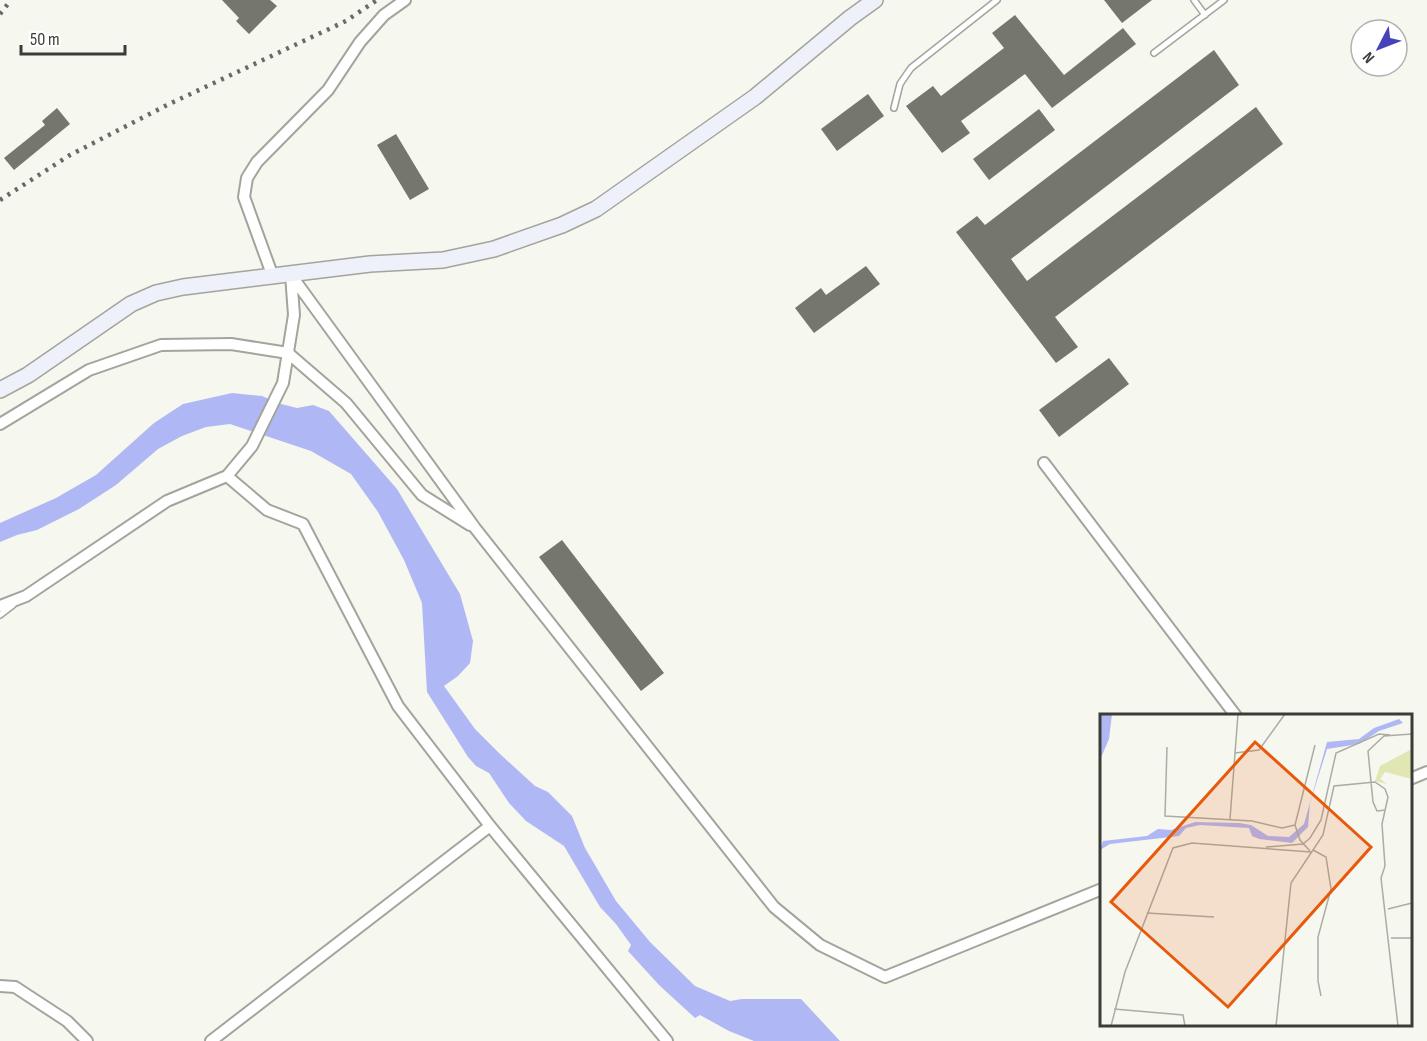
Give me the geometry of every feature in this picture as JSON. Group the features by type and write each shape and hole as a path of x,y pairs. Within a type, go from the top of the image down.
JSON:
{"street":[{"path":"273,277 244,197 247,178 257,162 328,90 360,42 384,15 405,0"},
{"path":"0,390 28,375 131,304 156,293 183,287 370,264 443,260 494,249 562,225 596,209 754,97 875,0"},
{"path":"0,606 26,596 166,501 227,476 252,446 283,383 294,315 291,275"},
{"path":"291,275 475,528 774,907 820,945 885,977 1100,889"},
{"path":"0,424 90,370 161,345 231,344 288,353 346,403 422,495 475,528"},
{"path":"1044,463 1234,714"},
{"path":"227,476 267,510 303,524 398,706 489,826 667,1041"},
{"path":"1412,778 1427,772"},
{"path":"211,1041 489,826"},
{"path":"0,986 15,987 68,1021 87,1041"}],"lane":[{"path":"894,108 900,84 911,68 997,0"},
{"path":"1194,0 1205,15"},
{"path":"1154,53 1224,0"},
{"path":"0,615 26,596"}],"water":[{"path":"232,393 262,396 297,408 313,405 329,411 397,489 460,594 473,641 470,663 444,686 475,729 535,786 548,792 572,816 585,848 616,901 650,942 695,986 730,1001 801,999 840,1041 754,1041 729,1031 700,1015 695,1018 659,985 628,951 631,945 600,907 564,846 526,821 509,803 489,773 476,766 427,692 422,603 404,560 378,512 351,474 311,451 230,424 206,427 182,436 158,449 116,485 79,509 37,530 0,542 0,523 56,498 96,475 154,423 183,404"}],"building":[{"path":"222,0 270,0 277,6 249,34 236,21 239,18"},
{"path":"1104,0 1152,0 1122,23"},
{"path":"1015,15 1064,75 1123,28 1136,44 1052,108 1025,74 961,121 970,133 942,153 906,106 933,86 941,96 1004,48 992,33"},
{"path":"1214,50 1239,85 1011,259 1027,281 1256,107 1283,144 1055,317 1078,347 1056,363 956,232 977,216 985,225"},
{"path":"868,94 884,116 837,151 821,129"},
{"path":"57,108 70,124 14,170 4,158 45,125 42,121"},
{"path":"1039,109 1055,130 989,180 973,159"},
{"path":"396,134 429,189 410,200 377,145"},
{"path":"866,266 880,284 814,333 795,308 821,288 826,295"},
{"path":"1109,358 1129,384 1059,437 1039,410"},
{"path":"562,540 664,673 641,691 539,557"}],"railway":[{"path":"0,14 11,0"},
{"path":"0,200 70,155 167,105 346,21 377,0"}]}
